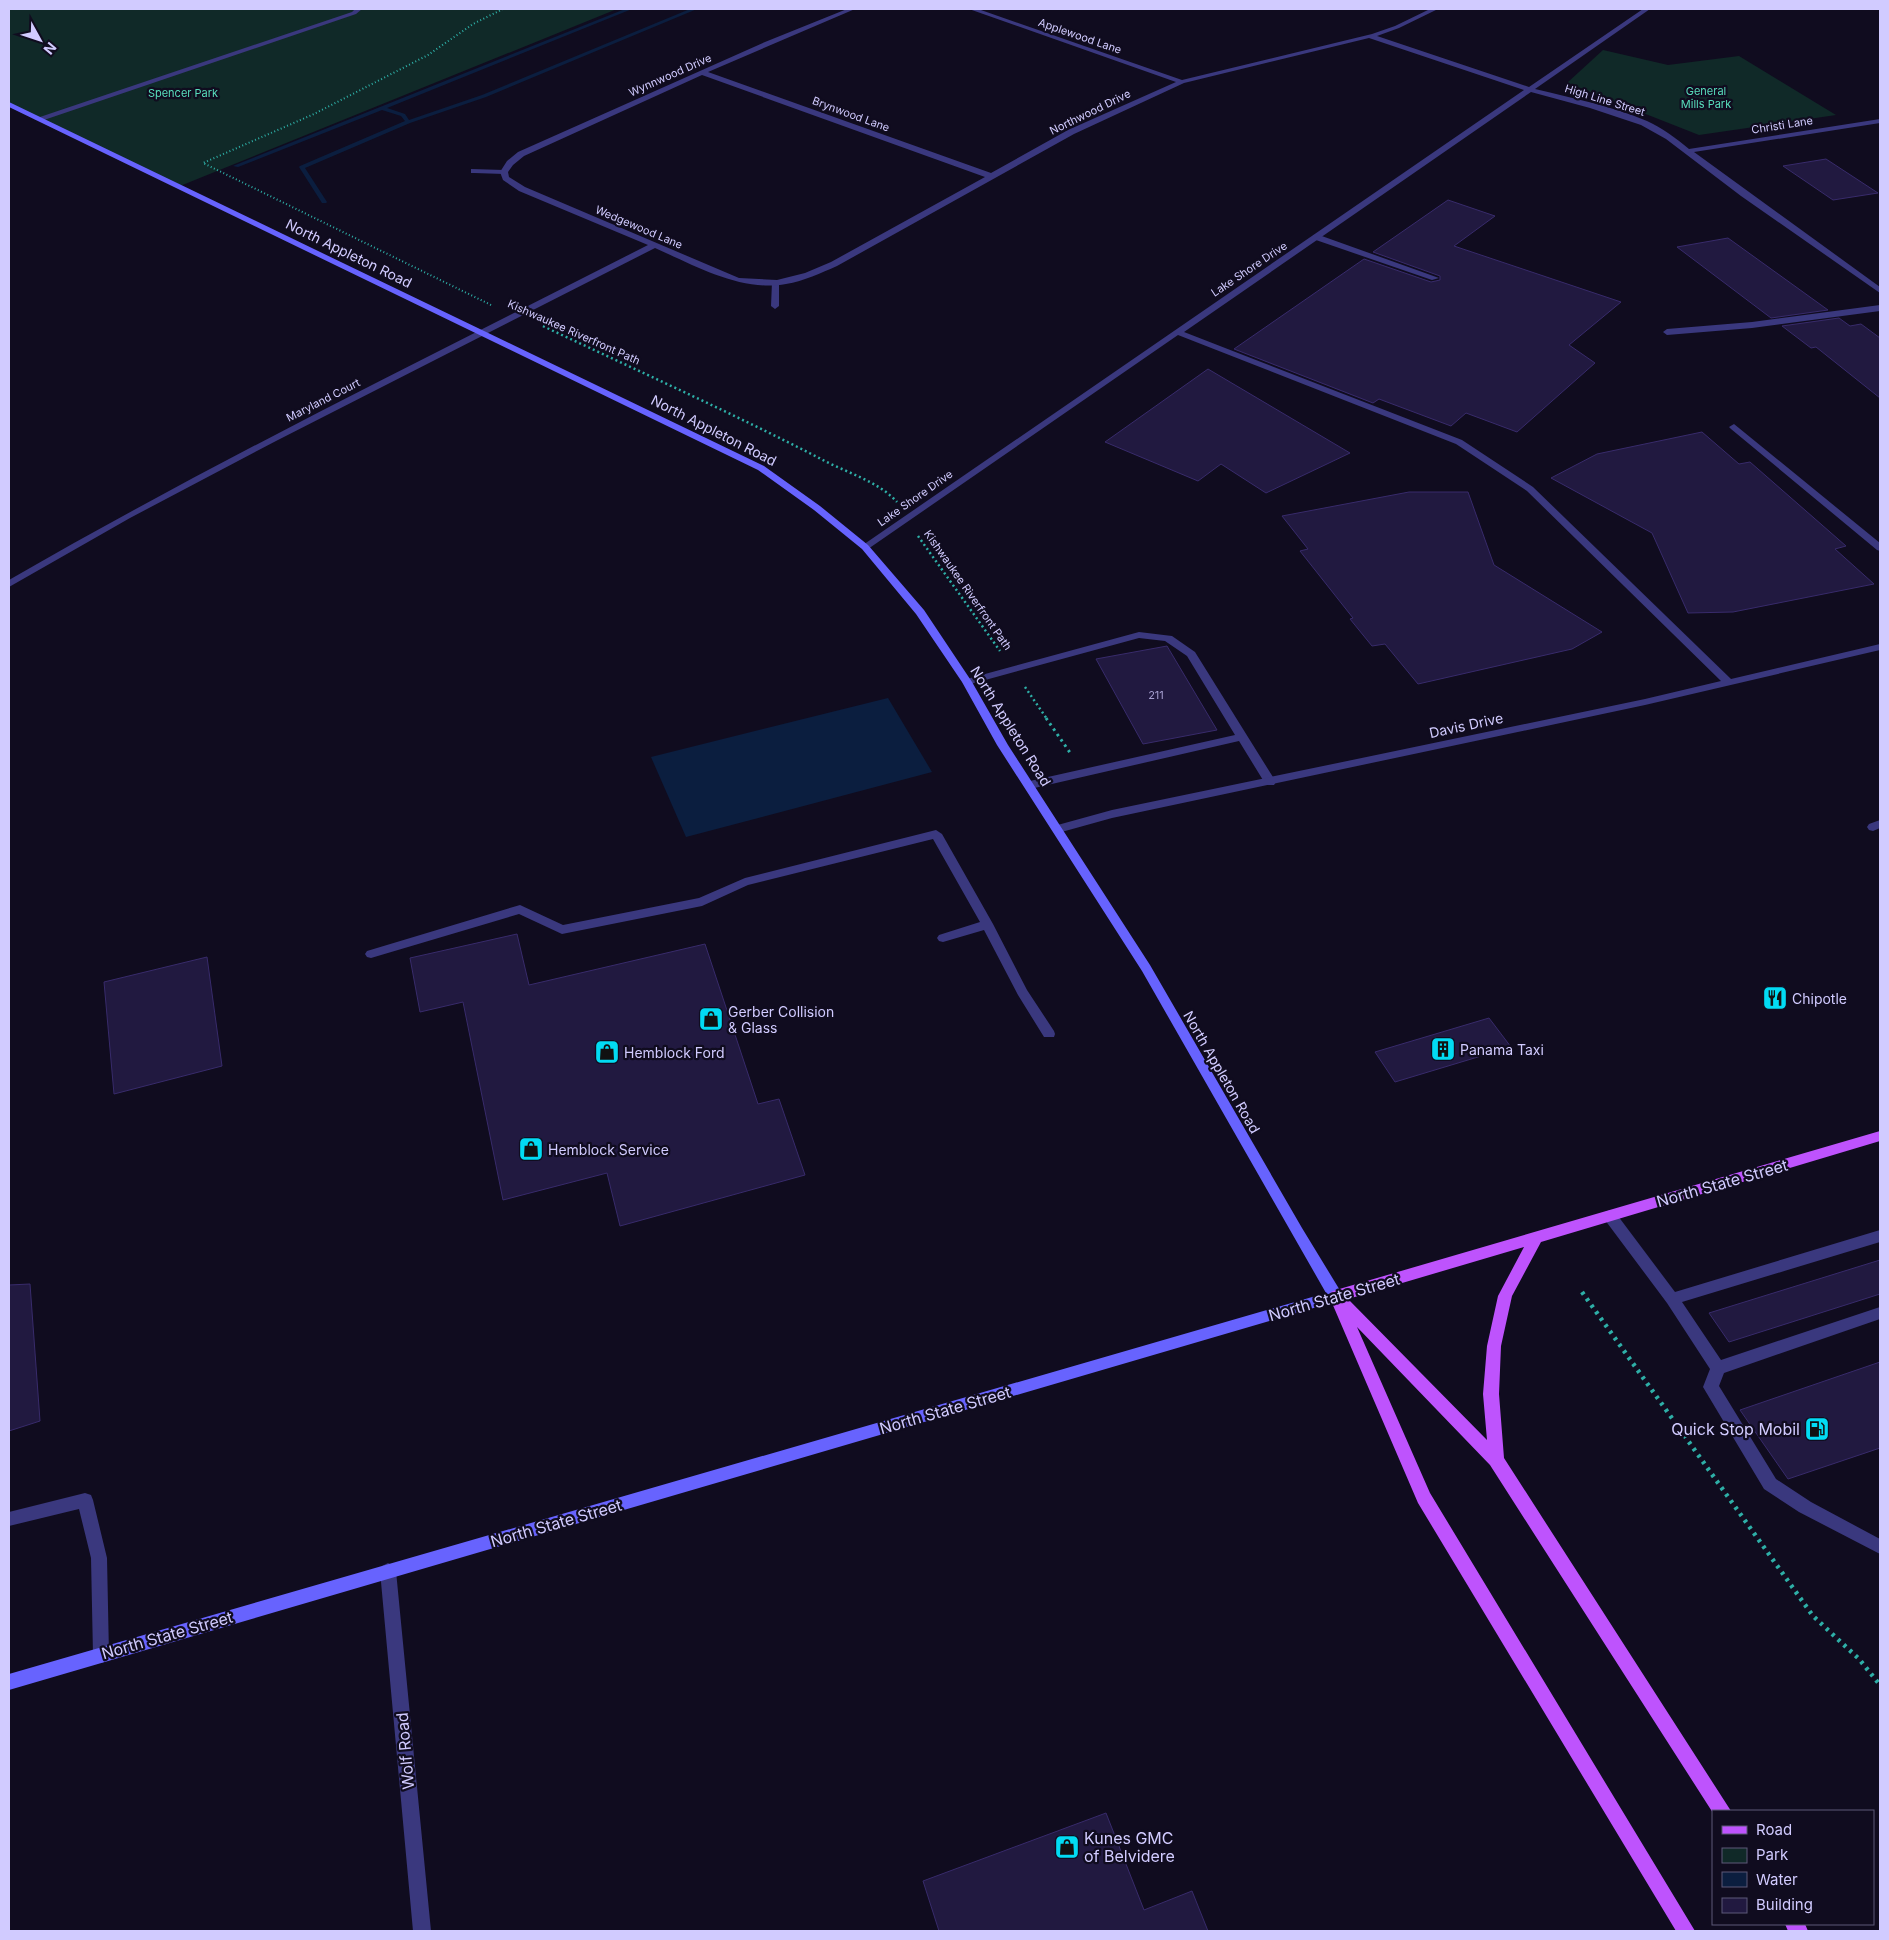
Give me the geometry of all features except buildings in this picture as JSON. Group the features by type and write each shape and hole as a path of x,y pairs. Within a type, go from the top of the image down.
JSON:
{"main road":[{"name":"North Appleton Road","path":"9,104 761,468 817,508 865,547 920,612 967,682 1146,968 1297,1232 1336,1296"},
{"name":"North State Street","path":"9,1682 1879,1138"},
{"path":"1496,1460 1491,1394 1494,1346 1505,1296 1536,1237"},
{"path":"1336,1296 1496,1460 1721,1810"},
{"path":"1336,1296 1424,1498 1686,1931"}],"street":[{"path":"38,118 354,13 359,9"},
{"name":"Wynnwood Drive","path":"504,172 510,163 521,154 767,43 852,9"},
{"name":"Applewood Lane","path":"972,9 1182,82"},
{"name":"Northwood Drive","path":"775,284 800,280 834,264 1071,132 1182,82 1369,36 1397,27 1430,9"},
{"name":"Lake Shore Drive","path":"865,547 1647,9"},
{"name":"High Line Street","path":"1369,36 1531,90 1592,106 1644,123 1669,137 1744,194 1880,291"},
{"name":"Brynwood Lane","path":"703,72 991,176"},
{"name":"Christi Lane","path":"1687,151 1880,120"},
{"path":"474,171 504,172"},
{"name":"Wedgewood Lane","path":"504,172 506,178 522,189 653,246 737,280 775,284"},
{"path":"1316,237 1435,278"},
{"name":"Maryland Court","path":"9,584 127,516 653,246"},
{"path":"774,306 775,284"},
{"path":"1667,332 1752,325 1880,308"},
{"path":"1177,332 1458,442 1530,489 1728,682"},
{"path":"1734,427 1880,548"},
{"path":"9,568 20,576"},
{"path":"967,682 1014,671 1139,635 1168,638 1191,654 1270,782"},
{"name":"Davis Drive","path":"1058,828 1112,814 1270,782 1880,647"},
{"path":"1030,785 1242,737"},
{"path":"371,954 520,909 562,930 702,902 745,882 936,834 987,924 1022,992 1049,1034"},
{"path":"943,938 987,924"},
{"path":"1610,1216 1672,1299 1718,1368"},
{"path":"1672,1299 1880,1236"},
{"path":"1718,1368 1880,1313"},
{"path":"1718,1368 1711,1387 1770,1484 1805,1507 1880,1548"},
{"path":"9,1519 85,1500 98,1558 101,1655"},
{"name":"Wolf Road","path":"388,1572 422,1931"}],"path":[{"name":"Kishwaukee Riverfront Path","path":"503,9 470,24 442,47 428,55 314,114 203,163 486,303 517,315 744,420 886,490 910,516 916,532 1084,772"},
{"path":"1582,1292 1813,1616 1859,1659 1880,1685"}],"green space":[{"name":"Spencer Park","path":"9,9 617,9 180,186 9,104"},
{"name":"General Mills Park","path":"1603,50 1668,65 1739,56 1836,115 1699,135 1567,83"}],"water":[{"path":"888,698 932,772 686,837 651,757"}],"waterway":[{"path":"236,166 629,9"},
{"path":"408,122 484,96 694,9"},
{"path":"382,108 403,115 408,122"},
{"path":"324,202 302,167 408,122"}],"place":[{"name":"Chipotle","path":"1775,998"},
{"name":"Gerber Collision & Glass","path":"711,1019"},
{"name":"Panama Taxi","path":"1443,1049"},
{"name":"Hemblock Ford","path":"607,1052"},
{"name":"Hemblock Service","path":"531,1149"},
{"name":"Quick Stop Mobil","path":"1817,1429"},
{"name":"Kunes GMC of Belvidere","path":"1067,1847"}]}
